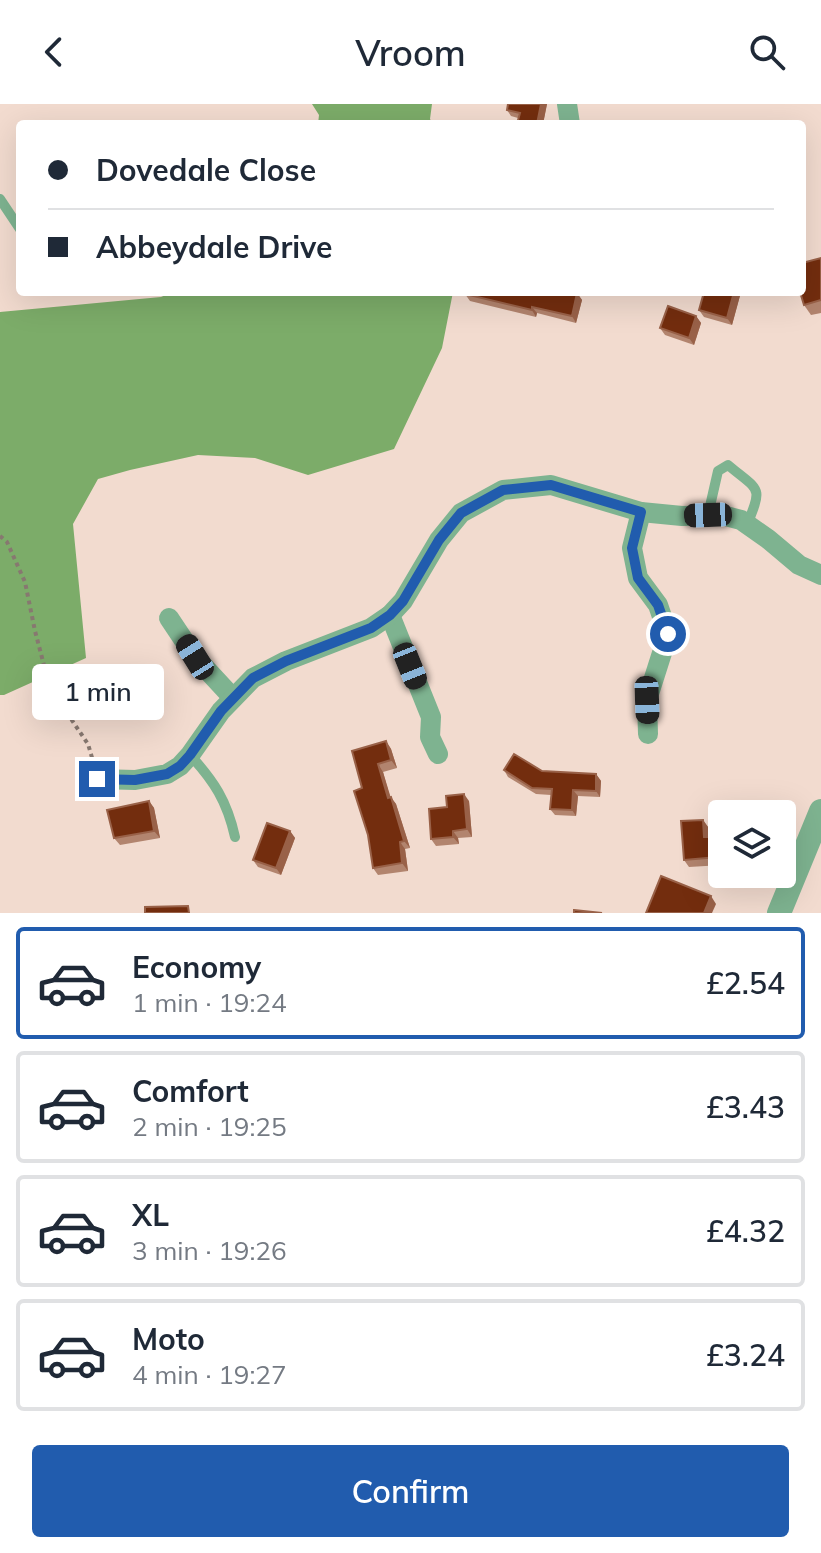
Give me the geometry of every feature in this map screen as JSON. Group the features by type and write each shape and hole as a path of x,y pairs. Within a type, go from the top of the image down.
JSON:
{"street":[{"path":"97,779 135,780 167,774 180,766 211,723 253,678 286,661 371,628 390,615 403,601 439,540 461,513 503,490 551,485 641,512 682,516 722,515 741,520 799,565 821,575"},
{"path":"641,512 632,548 638,578 658,605 668,634 647,700 648,734"},
{"path":"390,615 431,717 430,737 438,754"},
{"path":"169,618 195,657 233,698"},
{"path":"779,913 821,811"}],"lane":[{"path":"0,199 16,223"},
{"path":"708,515 718,471 728,465 756,489 758,496 747,525"},
{"path":"190,755 221,793 235,837"}],"path":[{"path":"0,536 7,542 25,582 50,688 88,744 97,779"}],"green space":[{"path":"312,104 432,104 431,120 318,120"},
{"path":"452,296 442,348 394,449 308,475 255,458 198,455 98,479 73,524 86,658 0,695 0,312 161,297"}],"building":[{"path":"508,104 541,104 538,120 518,120 520,113 507,110"},
{"path":"821,258 821,300 804,305 801,296 806,296 806,262"},
{"path":"473,296 576,296 572,316 532,307 532,310"},
{"path":"703,296 733,296 727,318 699,310"},
{"path":"668,306 696,316 689,338 660,328"},
{"path":"386,741 391,760 378,764 404,841 400,842 402,863 373,868 368,835 354,791 362,788 352,751"},
{"path":"514,754 542,771 596,774 596,791 573,790 572,810 550,809 552,789 532,788 504,770"},
{"path":"464,794 467,829 453,831 453,837 431,839 429,809 447,807 446,796"},
{"path":"149,801 154,831 114,838 107,810"},
{"path":"703,820 704,837 708,837 708,858 684,860 681,821"},
{"path":"267,823 290,831 276,868 253,860"},
{"path":"661,876 711,896 704,913 646,913"},
{"path":"188,906 189,913 145,913 145,907"},
{"path":"574,910 602,913 574,913"}],"route":[{"path":"97,779 135,780 167,774 180,766 211,723 253,678 286,661 371,628 390,615 403,601 439,540 461,513 503,490 551,485 641,512 632,548 638,578 658,605 668,634"}]}
